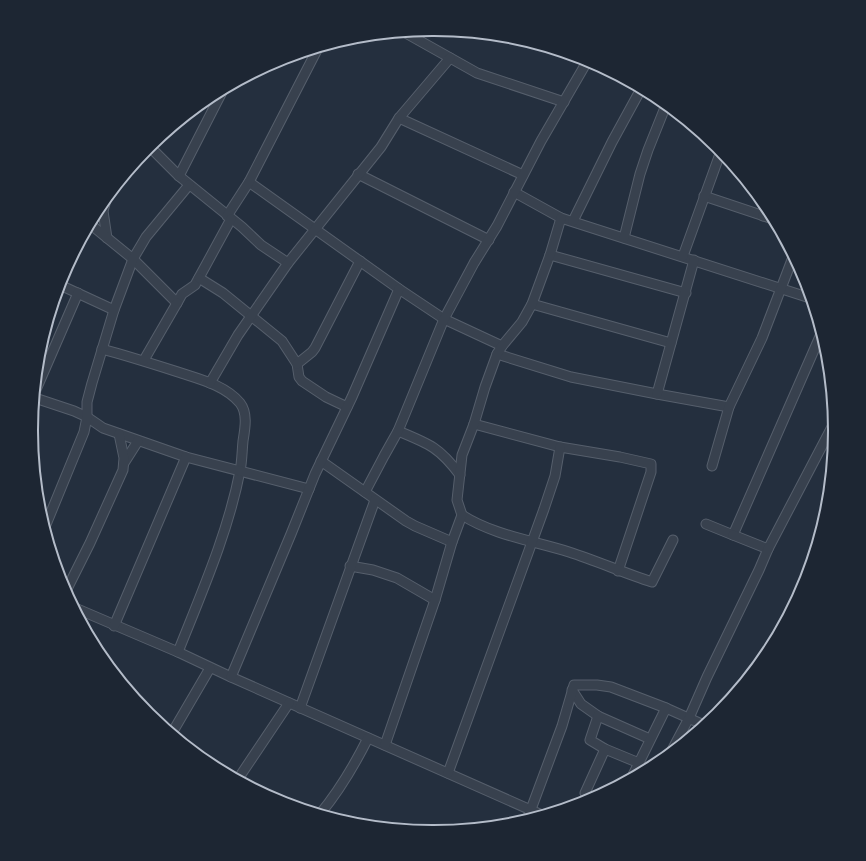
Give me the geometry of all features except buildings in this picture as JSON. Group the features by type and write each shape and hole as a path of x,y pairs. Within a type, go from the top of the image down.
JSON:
{"street":[{"path":"412,37 470,69 490,78 564,102"},
{"path":"144,360 182,294 195,285 199,278 229,217 249,182 315,54"},
{"path":"210,383 238,335 288,263 381,147 399,118 450,58"},
{"path":"365,492 398,432 444,319 474,263 489,240 541,141 584,66"},
{"path":"573,221 612,142 638,94"},
{"path":"179,176 218,100"},
{"path":"624,238 640,174 664,111"},
{"path":"399,118 523,175"},
{"path":"155,152 189,185 242,227 261,245 288,263"},
{"path":"683,256 718,158"},
{"path":"358,174 489,240"},
{"path":"249,182 399,289 444,319 502,346"},
{"path":"49,518 84,432 87,417 87,402 102,349 114,310 133,259 146,238 189,185"},
{"path":"514,192 561,218 804,296"},
{"path":"704,196 763,216"},
{"path":"103,214 107,238"},
{"path":"385,745 435,600 452,542 462,515 457,500 462,455 497,354 522,322 532,304 550,255 561,218"},
{"path":"94,228 133,259 177,303"},
{"path":"550,255 686,293"},
{"path":"656,394 686,293 694,260"},
{"path":"297,364 315,348 360,261"},
{"path":"712,466 729,407 762,338 790,264"},
{"path":"199,278 223,293 282,341 297,364 299,377 302,381 326,397 347,407"},
{"path":"66,288 114,310"},
{"path":"231,678 321,461 347,407 399,289"},
{"path":"43,374 78,293"},
{"path":"532,304 671,343"},
{"path":"733,535 817,342"},
{"path":"102,349 144,360 210,383 223,389 244,409 245,425 240,471 231,508 212,567 178,652"},
{"path":"497,354 571,377 729,407"},
{"path":"40,400 74,411 87,417 103,428 186,457 309,489"},
{"path":"74,411 87,402"},
{"path":"474,424 560,448 620,457 651,464 651,472 618,570"},
{"path":"84,432 103,428"},
{"path":"398,432 429,444 448,459 460,475"},
{"path":"119,434 124,463"},
{"path":"678,739 768,549 828,435"},
{"path":"70,583 116,487 124,463 138,440"},
{"path":"448,773 555,476 560,448"},
{"path":"114,626 186,457"},
{"path":"321,461 375,500 415,526 452,542"},
{"path":"300,708 375,500"},
{"path":"462,515 479,525 569,552 652,582 673,540"},
{"path":"706,524 768,549"},
{"path":"350,566 373,570 397,578 435,600"},
{"path":"83,613 178,652 231,678 535,812"},
{"path":"175,728 210,668"},
{"path":"530,813 562,726 574,685 597,684 611,687 698,722"},
{"path":"572,690 581,704 598,716 650,739"},
{"path":"241,775 289,703"},
{"path":"636,768 666,708"},
{"path":"598,716 590,740 605,749 639,763"},
{"path":"324,810 331,801 368,738"},
{"path":"585,793 605,749"}]}
